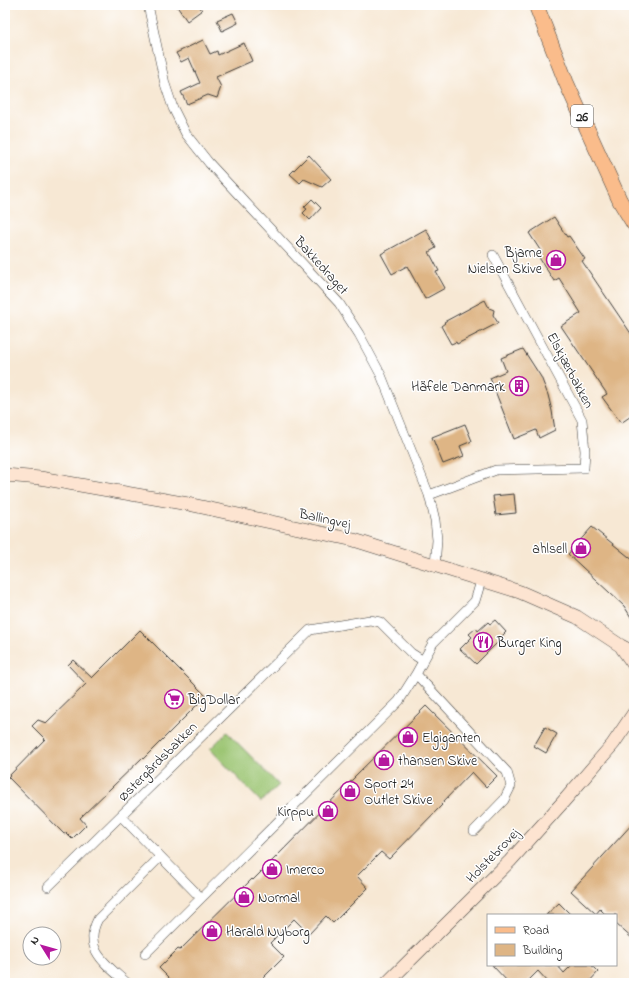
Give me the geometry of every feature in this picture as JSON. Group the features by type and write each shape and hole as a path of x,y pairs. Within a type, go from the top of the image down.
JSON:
{"main road":[{"name":"26","path":"536,5 566,82 620,201 634,224"},
{"name":"Ballingvej","path":"5,474 40,478 195,506 354,540 520,592 555,606 577,617 634,653"},
{"name":"Ballingvej","path":"621,646 634,665"},
{"name":"Holstebrovej","path":"387,983 510,861 613,744 634,713"},
{"name":"Holstebrovej","path":"613,744 634,727"}],"street":[{"name":"Bakkedraget","path":"148,5 165,84 173,108 186,134 209,163 339,303 359,334 381,375 429,495 437,533 435,566"},
{"name":"Elskjærbakken","path":"429,495 496,470 584,468 586,451 582,420 493,255"},
{"path":"146,954 399,701 433,643 475,601 481,581"},
{"name":"Østergårdsbakken","path":"48,887 310,630 370,620 380,622 411,653 422,660"},
{"path":"416,674 507,772 511,786 504,800 474,831"},
{"name":"Østergårdsbakken","path":"121,816 201,898"},
{"path":"126,983 96,952 93,939 94,927 98,919 160,857"}],"green space":[{"path":"227,732 279,785 261,802 210,749"}],"building":[{"path":"176,5 198,5 202,10 187,21"},
{"path":"233,13 238,23 222,31 217,20"},
{"path":"203,40 210,54 217,51 218,55 244,43 252,61 216,77 221,87 217,98 208,95 187,104 181,92 200,83 189,58 181,62 176,53"},
{"path":"309,155 331,179 322,187 304,179 300,183 290,174"},
{"path":"312,199 321,208 310,220 303,213 307,209 304,207"},
{"path":"554,217 567,237 569,236 585,259 582,261 634,338 634,414 621,423 602,397 607,394 561,326 581,313 559,278 554,281 538,256 542,253 529,233"},
{"path":"426,229 436,248 429,252 439,271 436,272 445,288 425,299 407,266 392,274 381,254"},
{"path":"485,300 489,308 494,310 493,315 498,323 457,344 456,342 451,344 441,326 445,323 444,322"},
{"name":"Häfele Danmark","path":"523,349 541,377 548,395 555,430 539,438 536,430 514,439 490,378 506,371 501,358"},
{"path":"465,424 472,441 460,446 464,456 443,464 432,437"},
{"path":"514,494 516,513 496,515 493,496"},
{"path":"592,527 634,561 634,622 624,606 568,554"},
{"path":"495,620 506,632 502,636 503,637 476,664 460,649 472,637 469,634 476,628 478,631 488,622 490,624"},
{"path":"140,630 206,696 143,759 142,758 80,818 86,825 72,839 66,833 64,834 8,777 45,739 32,726 38,720 46,723 86,684 68,665 73,660 92,678"},
{"path":"426,706 497,776 486,787 472,772 389,859 381,852 357,876 368,888 333,923 326,916 309,934 294,919 270,943 284,957 258,983 174,983 159,968 178,949 180,950 252,879 253,880"},
{"path":"545,727 557,734 546,753 534,746"},
{"path":"634,822 634,940 617,925 617,914 605,914 600,909 596,914 571,891"},
{"path":"559,903 570,914 547,914"},
{"path":"493,966 558,966 564,973 571,966 592,966 598,972 588,983 549,983 538,971 526,983 509,983"}],"place":[{"name":"Bjarne Nielsen Skive","path":"556,260"},
{"name":"Häfele Danmark","path":"519,386"},
{"name":"ahlsell","path":"581,548"},
{"name":"Burger King","path":"483,642"},
{"name":"BigDollar","path":"174,699"},
{"name":"Elgiganten","path":"408,737"},
{"name":"thansen Skive","path":"384,760"},
{"name":"Sport 24 Outlet Skive","path":"350,791"},
{"name":"Kirppu","path":"328,811"},
{"name":"Imerco","path":"272,869"},
{"name":"Normal","path":"244,897"},
{"name":"Harald Nyborg","path":"212,931"}]}
